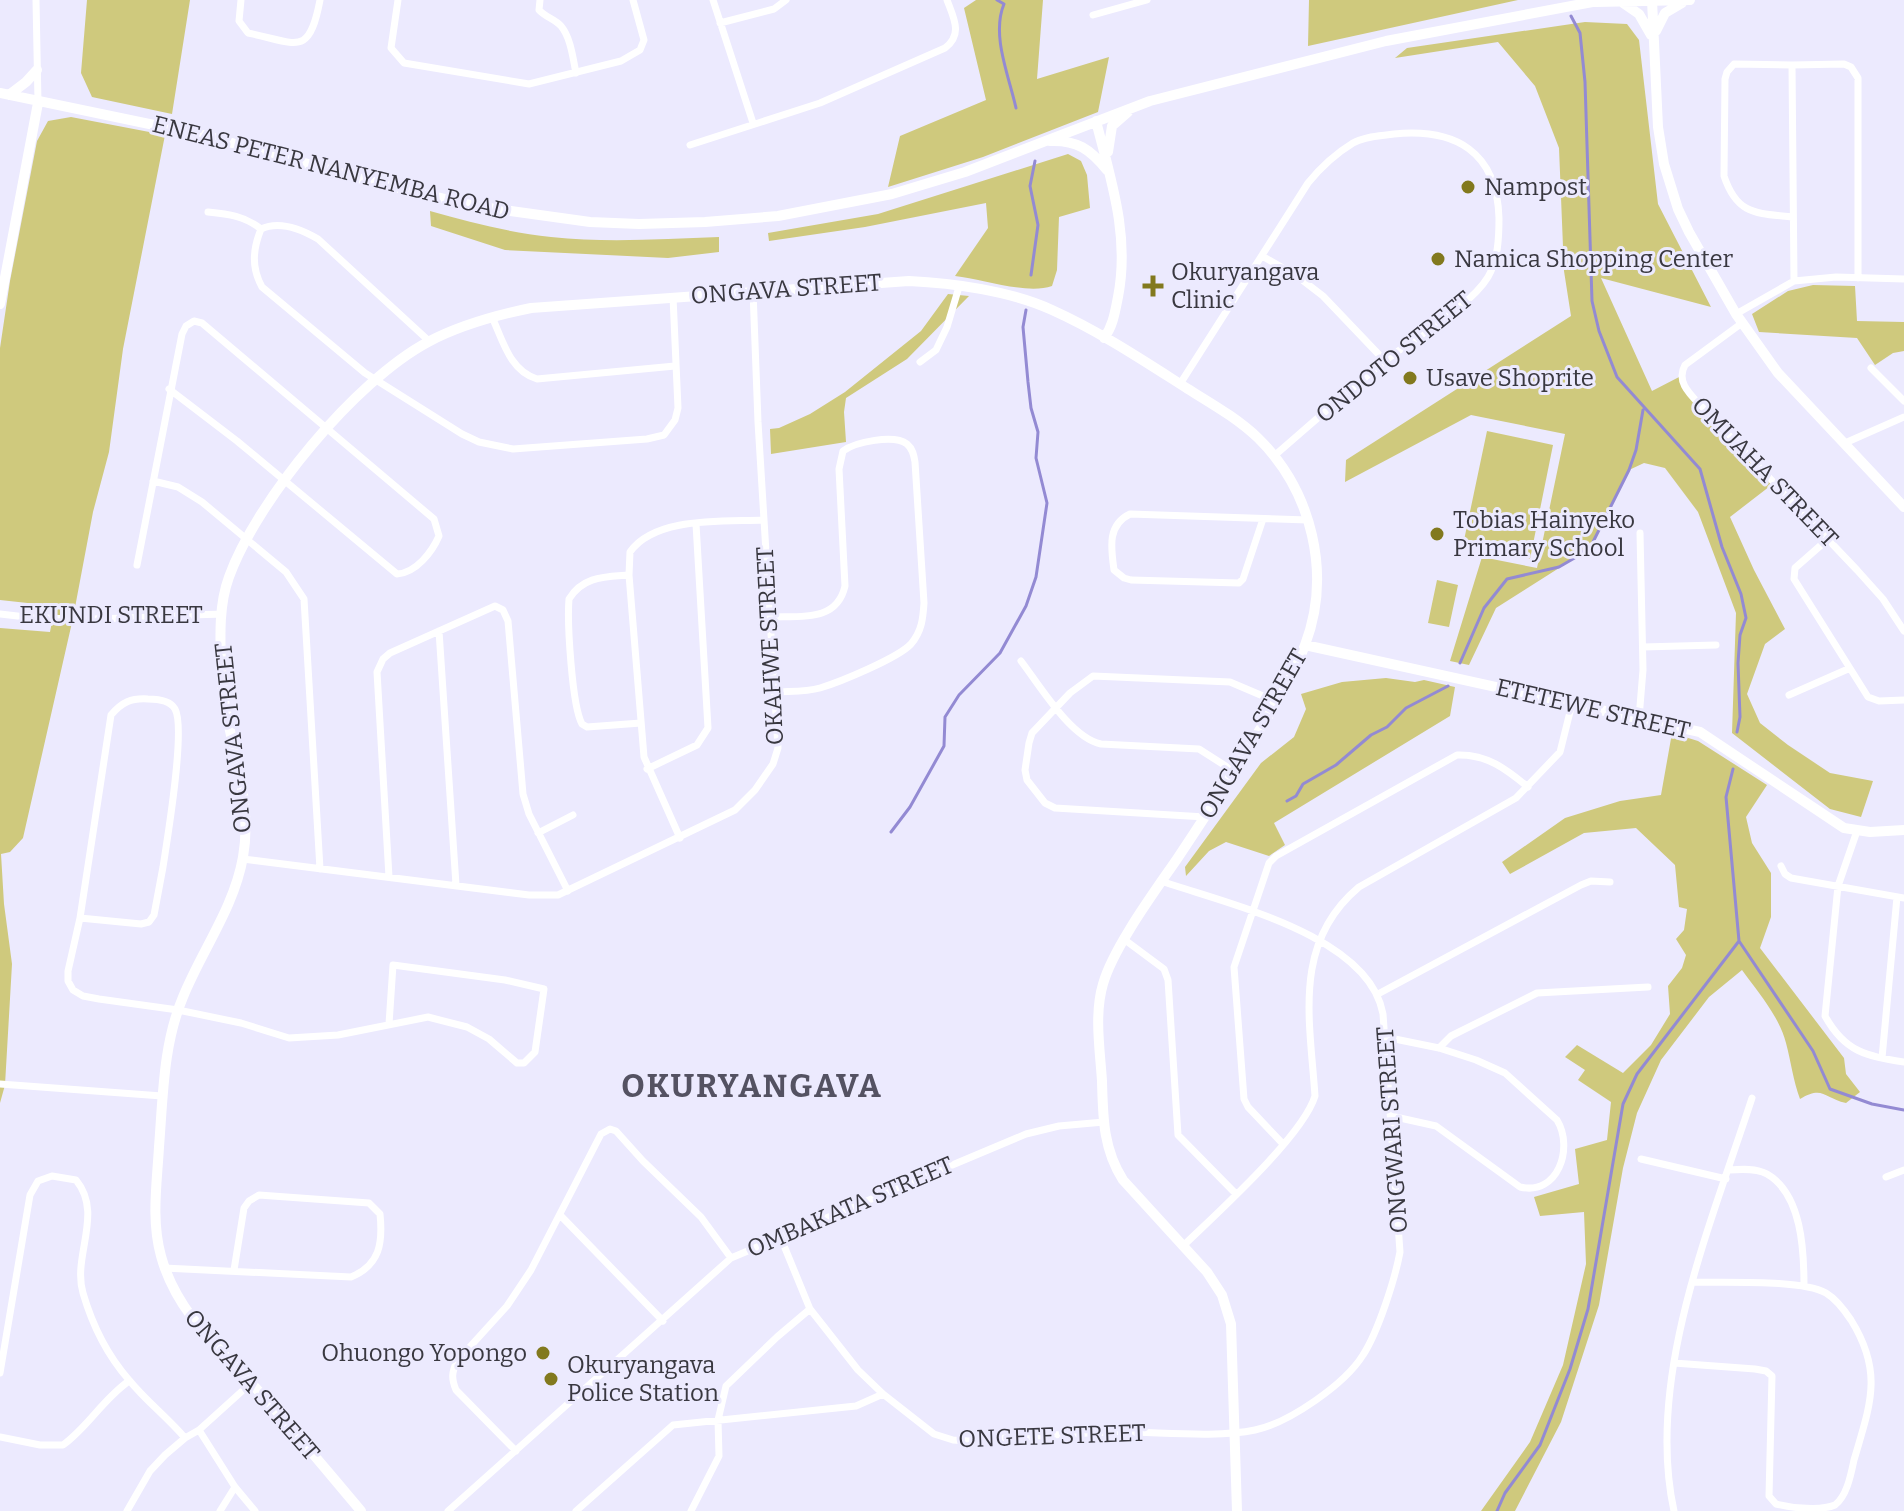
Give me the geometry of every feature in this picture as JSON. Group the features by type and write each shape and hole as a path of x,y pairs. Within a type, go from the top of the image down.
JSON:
{"street":[{"path":"0,304 38,103 36,0"},
{"path":"241,0 239,21 248,33 296,43 307,38 315,29 320,0"},
{"path":"398,0 391,48 404,63 529,84 621,61 640,50 644,40 633,0"},
{"path":"540,0 539,10 543,15 560,24 576,73"},
{"path":"713,0 753,123"},
{"path":"720,23 774,9 786,0"},
{"path":"690,145 820,103 945,48 953,42 957,28 947,0"},
{"path":"1093,15 1147,0"},
{"path":"1654,40 1659,21 1665,13 1676,5 1692,0"},
{"name":"ENEAS PETER NANYEMBA ROAD","path":"4,94 207,136 369,181 475,206 557,219 639,224 705,222 778,216 865,201 952,176 1136,106 1272,68 1386,41 1598,1 1692,0"},
{"path":"1652,1 1658,127 1669,184 1689,232 1739,318 1778,373 1904,507"},
{"path":"1623,3 1643,19 1654,40"},
{"path":"1792,217 1747,210 1732,195 1724,176 1727,72 1739,63 1844,64 1851,67 1858,78 1858,278"},
{"path":"1792,65 1794,281"},
{"path":"4,94 26,82 37,70"},
{"path":"1108,171 1108,138 1112,126 1136,106"},
{"path":"1096,121 1120,215 1123,259 1113,321 1104,338"},
{"name":"ONDOTO STREET","path":"1180,384 1314,176 1334,157 1356,141 1377,136 1420,132 1463,142 1485,166 1498,206 1499,229 1493,267 1487,279 1471,296 1385,361 1274,456"},
{"path":"1041,141 1062,140 1081,145 1093,153 1108,171"},
{"path":"0,265 12,209 19,196"},
{"path":"208,212 232,214 261,229"},
{"path":"429,341 318,239 302,230 283,226 270,225 261,229 255,243 254,261 255,273 262,287 375,380 462,434 491,446 513,449 647,439 664,435 678,413 673,296"},
{"path":"1262,256 1297,276 1323,296 1385,361"},
{"path":"1739,318 1794,281 1904,279"},
{"name":"ONGAVA STREET","path":"361,1511 251,1383 193,1322 164,1268 156,1221 162,1096 168,1046 178,1010 226,911 243,859 246,811 221,677 222,614 228,579 246,539 284,481 326,429 375,380 429,341 492,317 531,308 909,281 946,283 1000,294 1051,309 1104,338 1239,421 1274,456 1292,482 1308,520 1317,585 1305,645 1277,702 1235,772 1125,940 1103,984 1099,1012 1106,1146 1112,1164 1207,1272 1222,1295 1231,1324 1237,1511"},
{"path":"920,362 936,350 947,327 959,287"},
{"name":"OKAHWE STREET","path":"243,859 544,896 568,891 735,810 763,778 778,748 753,291"},
{"path":"492,317 514,365 526,376 537,379 675,366"},
{"name":"OMUAHA STREET","path":"1739,318 1685,365 1682,383 1883,599 1904,631"},
{"path":"137,565 169,389 182,334 186,326 194,321 202,323 434,519 439,536 430,551 409,571 397,574 169,389"},
{"path":"1871,368 1904,401"},
{"path":"1845,443 1904,417"},
{"path":"771,617 824,614 833,609 843,595 839,469 843,451 859,442 899,441 908,445 914,453 917,493 924,603 920,631 911,644 892,657 821,687 775,692"},
{"path":"153,481 192,494 286,572 304,599 320,869"},
{"path":"1263,519 1239,583 1131,580 1114,570 1114,527 1130,514 1308,520"},
{"path":"680,838 647,769 629,575 630,552 642,540 667,528 764,520"},
{"path":"647,769 697,745 708,728 696,524"},
{"path":"1639,718 1643,647 1640,533"},
{"path":"1828,539 1795,568 1794,579 1868,697 1874,700 1904,700"},
{"path":"629,575 594,578 583,583 569,599 576,707 582,724 587,727 641,723"},
{"path":"389,877 377,672 390,653 492,606 504,612 510,640 523,794 529,814 568,891"},
{"name":"EKUNDI STREET","path":"0,614 27,618 222,614"},
{"path":"439,631 456,885"},
{"name":"ETETEWE STREET","path":"1305,645 1700,732 1833,823 1857,831 1904,830"},
{"path":"1643,647 1716,645"},
{"path":"1021,661 1057,708 1081,735 1092,742 1199,749 1235,772"},
{"path":"1789,695 1848,669"},
{"path":"1205,817 1064,810 1045,803 1027,780 1026,756 1032,733 1089,677 1112,675 1230,682 1277,702"},
{"path":"80,918 141,924 149,922 154,915 175,789 178,715 171,704 160,700 124,702 111,715 80,918 68,971 68,981 73,990 83,996 241,1023 289,1038 338,1035 428,1017 447,1021 489,1039 517,1063 524,1063 535,1052 544,989 492,978 393,965 389,1024"},
{"path":"1183,1246 1283,1144 1311,1109 1315,1096 1309,974 1321,940 1339,905 1359,887 1505,806 1528,787 1560,752 1572,704"},
{"path":"1283,1144 1248,1107 1242,1091 1234,967 1269,863 1276,856 1448,758 1469,755 1485,759 1502,766 1528,787"},
{"path":"538,833 573,815"},
{"path":"1857,831 1838,886 1825,1016 1833,1032 1860,1054 1904,1062"},
{"path":"1781,866 1791,878 1900,897 1882,1058"},
{"name":"ONGWARI STREET","path":"1161,881 1321,940 1347,959 1378,994 1385,1037 1400,1252 1397,1269 1363,1355 1330,1388 1290,1418 1253,1431 1235,1432"},
{"path":"1378,994 1581,885 1591,881 1610,882"},
{"path":"1125,940 1164,969 1168,980 1178,1135 1236,1194"},
{"path":"1439,1048 1451,1036 1537,993 1648,987"},
{"path":"1385,1037 1439,1048 1505,1073 1557,1120 1562,1128 1565,1154 1557,1171 1537,1187 1520,1187 1436,1126 1391,1116"},
{"path":"0,1084 162,1096"},
{"path":"1674,1511 1669,1490 1666,1440 1676,1341 1752,1098"},
{"name":"OMBAKATA STREET","path":"448,1511 731,1258 1026,1134 1059,1126 1104,1122"},
{"path":"516,1451 456,1390 451,1379 452,1371 457,1361 507,1306 531,1270 601,1134 610,1129 616,1131 701,1217 731,1258"},
{"path":"1641,1159 1728,1174 1761,1171 1778,1182 1802,1234 1804,1286"},
{"path":"1886,1177 1904,1170"},
{"path":"0,1373 30,1195 38,1181 52,1176 76,1180 86,1191 88,1208 82,1288 94,1325 129,1381 167,1416 185,1438"},
{"path":"164,1268 351,1277 373,1264 379,1251 380,1214 369,1203 259,1195 244,1208 234,1270"},
{"path":"561,1216 663,1321"},
{"name":"ONGETE STREET","path":"780,1236 810,1309 858,1370 934,1434 953,1440 1119,1432 1235,1432"},
{"path":"1674,1363 1755,1369 1772,1376 1769,1496 1776,1504 1805,1510 1825,1510 1835,1505 1849,1478 1868,1415 1873,1383 1859,1333 1848,1315 1825,1292 1804,1286 1693,1282"},
{"path":"691,1511 719,1456 718,1420 726,1386 810,1309"},
{"path":"0,1437 40,1445 63,1445 129,1381"},
{"path":"127,1511 150,1471 251,1383"},
{"path":"576,1511 673,1425 856,1406 883,1394"},
{"path":"199,1430 235,1487 255,1511"},
{"path":"220,1511 235,1487"}],"shaded area":[{"path":"87,0 190,0 172,114 92,97 81,73"},
{"path":"976,0 1043,0 1037,79 1109,57 1098,112 983,157 888,187 900,136 986,100 964,8"},
{"path":"1309,0 1518,0 1308,46"},
{"path":"1585,22 1627,24 1639,40 1658,204 1711,307 1601,278 1652,391 1681,376 1682,383 1774,483 1730,517 1785,629 1765,644 1747,694 1760,723 1788,745 1830,773 1873,781 1861,817 1830,809 1732,733 1736,613 1698,512 1665,468 1644,463 1629,470 1592,544 1496,608 1469,665 1450,661 1482,557 1537,568 1565,434 1471,415 1345,482 1346,460 1571,316 1564,271 1559,148 1535,86 1498,42 1395,58 1407,48"},
{"path":"71,117 165,135 123,349 109,452 93,512 73,618 23,838 10,852 1,854 12,964 5,1085 0,1103 0,628 50,632 55,606 0,600 0,348 37,141 48,121"},
{"path":"1068,154 1081,161 1087,175 1090,208 1059,217 1057,270 1052,286 1018,288 955,276 988,228 986,203 865,227 769,241 768,233 878,214"},
{"path":"430,211 505,230 572,239 719,237 719,252 668,258 505,250 431,226"},
{"path":"1813,285 1855,286 1857,321 1904,322 1904,351 1893,353 1875,365 1857,338 1759,332 1752,314 1788,291"},
{"path":"948,294 969,296 907,359 846,398 846,442 771,454 770,429 810,414 845,392 921,331"},
{"path":"1487,431 1553,445 1530,559 1463,545"},
{"path":"1437,580 1458,585 1449,627 1428,623"},
{"path":"1386,678 1415,682 1424,680 1455,687 1450,716 1274,823 1285,845 1269,856 1226,842 1209,851 1186,876 1185,867 1261,763 1294,737 1306,709 1301,694 1342,682"},
{"path":"1672,733 1698,741 1767,785 1746,817 1752,843 1771,873 1771,917 1760,948 1844,1058 1846,1074 1860,1092 1846,1103 1819,1093 1800,1099 1778,1023 1742,970 1709,997 1661,1060 1637,1113 1623,1168 1599,1305 1561,1422 1515,1511 1481,1511 1530,1442 1563,1365 1586,1264 1584,1212 1540,1216 1534,1197 1579,1184 1575,1149 1607,1140 1611,1102 1578,1080 1585,1070 1565,1057 1577,1045 1623,1073 1651,1045 1670,1014 1668,986 1682,968 1686,955 1676,939 1684,930 1687,909 1679,907 1675,865 1636,828 1584,833 1510,874 1502,862 1565,818 1620,801 1661,795"}],"waterway":[{"path":"997,0 1004,4 1000,16 1000,42 1016,108"},
{"path":"1571,16 1580,33 1585,82 1592,301 1599,331 1617,377 1700,469 1746,618 1740,635 1740,717 1737,732"},
{"path":"1031,275 1038,225 1030,186 1035,161"},
{"path":"891,832 910,807 944,746 945,717 959,695 1000,653 1026,606 1036,577 1047,503 1036,458 1038,432 1031,408 1023,327 1026,310"},
{"path":"1460,663 1484,608 1507,579 1559,567 1592,544 1629,470 1643,410"},
{"path":"1287,801 1296,796 1303,784 1336,765 1371,735 1387,727 1406,708 1448,686"},
{"path":"1733,769 1726,797 1739,941 1813,1051 1830,1089 1872,1104 1904,1110"},
{"path":"1497,1511 1505,1493 1540,1445 1570,1369 1588,1309 1623,1104 1637,1074 1739,941"}],"place":[{"name":"Nampost","path":"1468,187"},
{"name":"Namica Shopping Center","path":"1438,259"},
{"name":"Okuryangava Clinic","path":"1153,286"},
{"name":"Usave Shoprite","path":"1410,378"},
{"name":"Tobias Hainyeko Primary School","path":"1437,534"},
{"name":"Ohuongo Yopongo","path":"543,1353"},
{"name":"Okuryangava Police Station","path":"551,1379"}],"district":[{"name":"OKURYANGAVA","path":"752,1086"}]}
